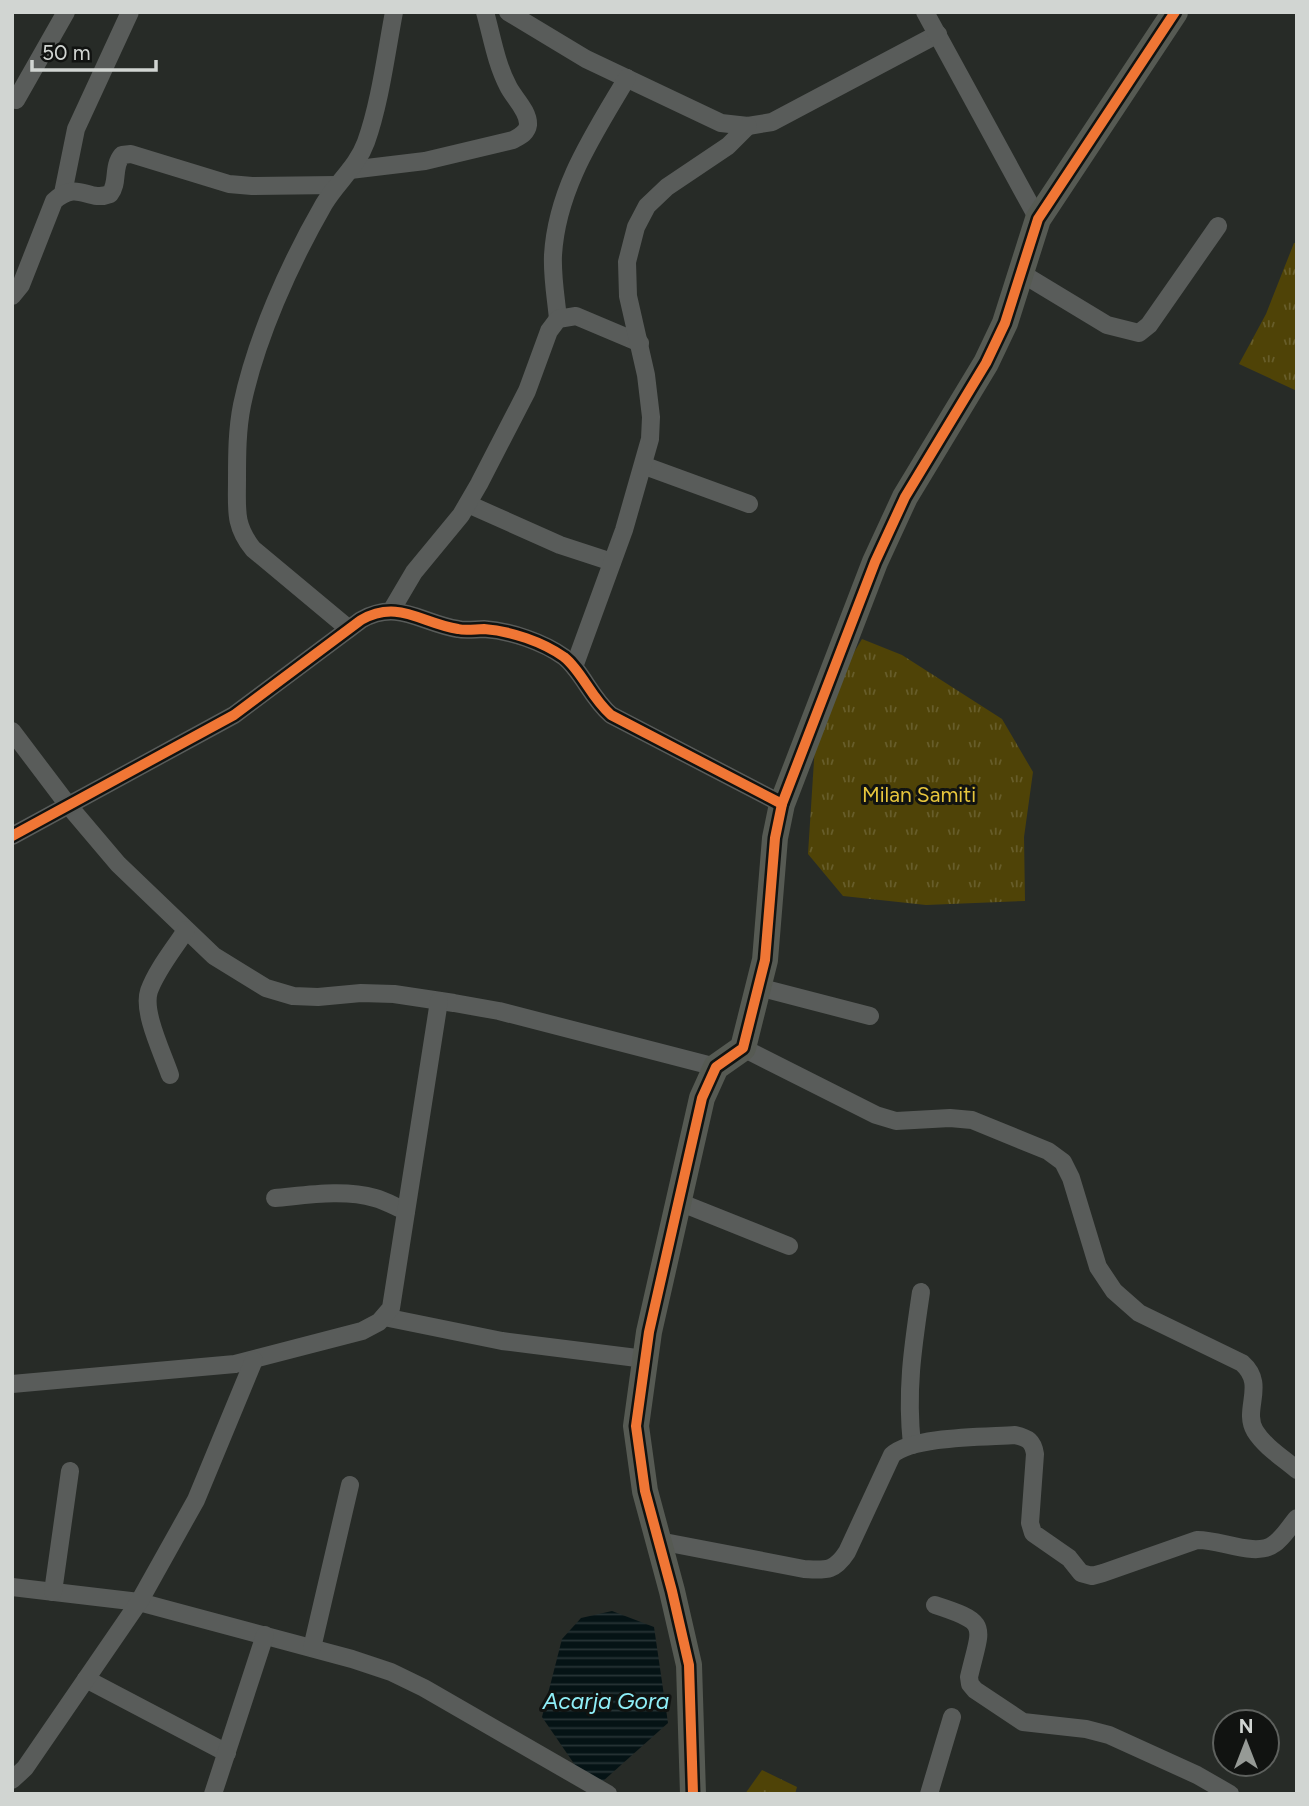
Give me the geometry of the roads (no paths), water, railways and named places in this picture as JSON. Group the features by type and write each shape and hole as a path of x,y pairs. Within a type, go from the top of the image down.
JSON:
{"street":[{"path":"16,100 66,12"},
{"path":"63,193 76,129 131,12"},
{"path":"349,629 253,550 242,536 237,522 236,454 247,385 284,283 325,203 336,185 356,163 366,142 394,12"},
{"path":"350,170 425,161 513,140 523,134 528,126 526,116 508,87 485,12"},
{"path":"508,12 586,59 721,123 748,126 772,122 938,34"},
{"path":"925,12 1038,219"},
{"path":"693,1794 689,1665 645,1491 636,1426 645,1359 702,1098 716,1067 743,1048 765,960 775,838 782,804 875,562 905,497 986,363 1004,323 1038,219 1175,12"},
{"path":"391,611 414,572 468,503 527,391 549,331 558,319 553,256 559,215 568,186 581,157 627,78"},
{"path":"574,667 645,466 650,439 651,417 640,343 628,296 627,262 636,228 647,206 667,187 728,146 748,126"},
{"path":"13,298 21,285 54,201 63,193 74,191 103,197 110,194 115,185 117,161 122,155 131,154 229,184 336,185"},
{"path":"1021,273 1107,325 1139,332 1149,325 1218,226"},
{"path":"558,319 576,316 640,343"},
{"path":"645,466 749,504"},
{"path":"468,503 560,545 612,562"},
{"path":"12,836 234,715 349,629 376,612 391,611 459,630 510,632 554,651 574,667 598,703 611,715 782,804"},
{"path":"12,730 68,805 118,864 214,956 266,988 293,996 318,998 360,993 394,994 499,1011 716,1067"},
{"path":"170,1075 148,1010 148,993 155,977 186,930"},
{"path":"758,987 870,1016"},
{"path":"12,1384 235,1364 362,1331 379,1322 391,1308 439,1001"},
{"path":"743,1048 876,1115 897,1121 950,1118 972,1120 1048,1152 1063,1162 1071,1178 1098,1267 1114,1291 1139,1313 1242,1363 1251,1371 1255,1384 1251,1417 1254,1430 1297,1470"},
{"path":"275,1198 351,1194 374,1198 406,1211"},
{"path":"678,1202 789,1246"},
{"path":"912,1445 908,1408 909,1376 921,1292"},
{"path":"384,1317 502,1341 645,1359"},
{"path":"12,1780 25,1768 139,1602 196,1500 254,1360"},
{"path":"659,1541 804,1569 828,1570 840,1564 847,1552 892,1455 897,1450 912,1445 1015,1435 1026,1437 1033,1443 1035,1454 1030,1523 1033,1533 1069,1558 1081,1573 1091,1576 1197,1540 1208,1539 1253,1550 1265,1549 1274,1544 1297,1518"},
{"path":"53,1592 70,1471"},
{"path":"312,1648 350,1485"},
{"path":"12,1587 139,1602 312,1648 398,1675 604,1792"},
{"path":"935,1605 969,1616 976,1623 979,1633 969,1677 970,1684 1023,1722 1086,1729 1109,1735 1197,1775 1230,1794"},
{"path":"213,1794 265,1635"},
{"path":"86,1678 226,1753"},
{"path":"929,1794 952,1717"}],"water":[{"name":"Acarja Gora","path":"612,1611 654,1627 668,1723 602,1782 577,1768 542,1717 562,1639 581,1618"}],"park label":[{"name":"Milan Samiti","path":"919,794"}]}
